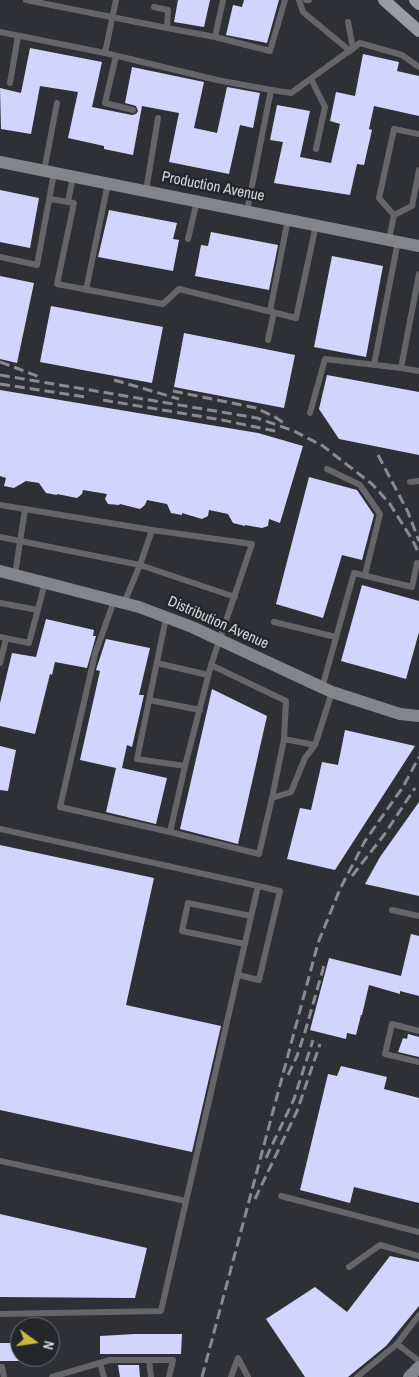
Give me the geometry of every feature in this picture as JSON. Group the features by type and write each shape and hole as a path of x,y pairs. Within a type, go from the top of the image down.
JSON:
{"main road":[{"path":"384,0 419,31"},
{"path":"415,0 419,4"}],"street":[{"name":"Production Avenue","path":"0,162 419,246"},
{"name":"Distribution Avenue","path":"0,571 119,602 166,618 220,640 327,690 400,714 419,714"},
{"path":"409,1377 419,1367"}],"lane":[{"path":"26,0 215,37 270,51 284,0"},
{"path":"105,53 116,0"},
{"path":"215,37 222,0"},
{"path":"299,0 303,12 351,50"},
{"path":"154,7 168,10 166,28"},
{"path":"348,22 351,50"},
{"path":"0,32 105,53 217,80 291,93 360,43 402,55 419,67"},
{"path":"10,83 18,36"},
{"path":"116,56 106,104 132,110"},
{"path":"310,79 325,107 316,149"},
{"path":"247,211 271,90"},
{"path":"0,257 37,265 50,199 49,172 57,103"},
{"path":"146,191 158,118"},
{"path":"374,365 394,240 394,215 379,198 394,129 419,134"},
{"path":"394,215 412,206 419,170"},
{"path":"68,202 73,176"},
{"path":"86,290 108,183"},
{"path":"50,199 74,204 57,284 163,304 180,289 296,318 316,225"},
{"path":"188,239 197,201"},
{"path":"268,340 288,219"},
{"path":"401,368 419,274"},
{"path":"310,412 325,359 419,371"},
{"path":"327,469 360,485 380,514 365,576"},
{"path":"410,482 419,481"},
{"path":"0,505 252,544 208,675 170,832"},
{"path":"15,575 25,509"},
{"path":"152,530 140,565 119,602 95,654 60,807 258,854 284,739 286,701 211,665"},
{"path":"0,537 140,565 235,597"},
{"path":"272,798 291,792 305,758 315,745 336,637 354,573 412,587 417,563"},
{"path":"0,663 3,638 30,643 45,583"},
{"path":"0,603 38,610"},
{"path":"166,618 137,759 185,766"},
{"path":"274,622 336,637"},
{"path":"157,663 208,675"},
{"path":"149,700 200,710"},
{"path":"284,739 315,745"},
{"path":"0,829 280,891 259,980 238,975"},
{"path":"0,1314 161,1311 258,886"},
{"path":"245,944 182,931 188,903 251,916"},
{"path":"392,910 419,916"},
{"path":"419,1031 392,1024 385,1054 419,1062"},
{"path":"0,1161 186,1201"},
{"path":"281,1196 419,1232"},
{"path":"349,1268 380,1245 419,1256"},
{"path":"357,1377 397,1344 419,1315"},
{"path":"397,1344 419,1361"},
{"path":"231,1377 238,1358 248,1377"},
{"path":"52,1377 110,1360 173,1360 169,1377"},
{"path":"150,1360 151,1377"},
{"path":"100,1363 104,1377"},
{"path":"0,1367 2,1367 4,1377"}],"building":[{"path":"178,0 210,0 204,27 174,22"},
{"path":"244,0 279,0 267,43 226,35 233,5 242,7"},
{"path":"30,48 102,62 92,107 132,115 138,111 136,106 125,103 132,67 204,82 194,128 217,133 227,87 260,93 253,128 240,125 229,174 169,162 179,113 142,106 133,155 104,149 104,146 68,138 78,92 40,86 31,134 1,129 0,88 21,93"},
{"path":"363,54 399,62 397,71 419,76 419,116 374,106 369,129 372,130 364,165 357,164 350,195 274,183 283,142 270,140 277,105 310,111 300,157 331,163 340,124 330,121 336,92 355,96"},
{"path":"0,190 39,198 30,248 0,242"},
{"path":"109,210 177,223 173,239 179,240 173,271 98,257"},
{"path":"211,232 278,245 269,290 195,276 201,245 208,246"},
{"path":"332,256 383,266 366,357 314,347"},
{"path":"0,276 34,283 17,363 0,359"},
{"path":"51,306 163,327 152,383 40,362"},
{"path":"184,333 295,355 284,408 174,387"},
{"path":"327,375 419,392 419,455 339,439 319,409"},
{"path":"0,390 258,433 303,446 280,523 269,519 268,526 262,528 245,526 233,523 228,514 209,510 208,516 202,519 182,513 182,515 171,513 167,504 147,500 140,509 120,504 108,504 105,499 107,494 83,490 82,494 77,498 57,495 46,493 39,483 26,481 14,488 4,486 6,478 0,476"},
{"path":"309,477 357,490 374,515 362,560 342,555 323,618 276,604"},
{"path":"362,585 419,601 419,632 406,679 341,661"},
{"path":"46,619 94,630 93,636 96,636 87,668 55,662 52,675 50,674 35,734 0,726 0,703 12,653 36,657"},
{"path":"106,639 150,648 139,695 144,695 132,747 127,745 122,768 167,778 156,824 106,812 116,768 80,760 100,671 96,670"},
{"path":"212,689 267,716 238,844 180,829"},
{"path":"345,730 415,746 335,870 287,859 300,808 311,810 322,762 338,765"},
{"path":"0,746 16,750 8,791 0,790"},
{"path":"419,802 419,896 365,884 380,857"},
{"path":"0,845 154,878 126,1005 221,1026 192,1152 0,1110"},
{"path":"411,934 419,936 419,996 400,991 400,994 369,985 356,1035 347,1033 346,1039 310,1030 329,958 401,976"},
{"path":"408,1034 419,1037 419,1057 398,1052 403,1038 407,1039"},
{"path":"341,1066 387,1077 384,1089 419,1098 419,1203 354,1187 350,1203 300,1190 328,1074 337,1076"},
{"path":"0,1214 147,1248 135,1298 0,1297"},
{"path":"390,1256 419,1262 419,1306 386,1346 348,1377 305,1377 266,1319 315,1287 347,1312"},
{"path":"182,1334 181,1354 100,1354 100,1336"},
{"path":"0,1343 10,1343 10,1361 0,1361"},
{"path":"118,1365 139,1365 140,1377 120,1377"}],"railway":[{"path":"0,362 40,377"},
{"path":"0,375 257,418 294,431 323,446 372,484 390,504 419,554"},
{"path":"114,380 179,399"},
{"path":"0,384 86,397"},
{"path":"173,391 256,408 284,423"},
{"path":"103,400 280,432"},
{"path":"378,455 408,512 419,541"},
{"path":"202,1377 318,943 340,889 365,841 403,787 419,757"},
{"path":"352,876 384,835 415,788"},
{"path":"288,1075 305,1032 325,962"},
{"path":"266,1158 294,1099 313,1040"},
{"path":"255,1199 297,1111 320,1044"}]}
